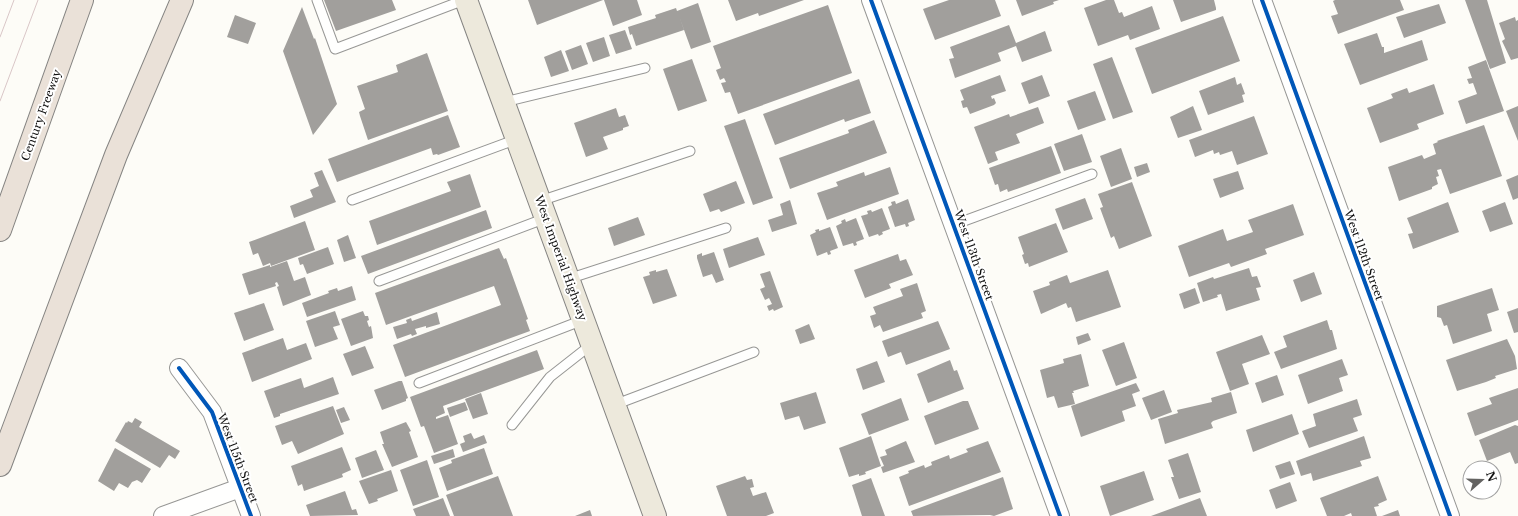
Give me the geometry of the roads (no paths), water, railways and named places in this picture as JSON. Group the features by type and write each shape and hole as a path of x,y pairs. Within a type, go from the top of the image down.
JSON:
{"highway":[{"name":"Century Freeway","path":"0,230 82,0"},
{"path":"0,465 116,155 167,0"},
{"path":"116,155 182,0"}],"main road":[{"name":"West Imperial Highway","path":"465,0 504,102 654,516"}],"street":[{"name":"West 113th Street","path":"870,0 1060,516"},
{"name":"West 112th Street","path":"1262,0 1450,516"},
{"name":"West 115th Street","path":"178,368 212,412 250,516"},
{"path":"164,516 240,488"}],"lane":[{"path":"317,0 335,49 465,0"},
{"path":"504,102 644,68"},
{"path":"352,200 517,139"},
{"path":"379,281 543,210 690,151"},
{"path":"953,225 1092,174"},
{"path":"568,279 726,228"},
{"path":"419,383 583,320"},
{"path":"512,425 550,377 592,344"},
{"path":"614,405 754,352"}],"tram line":[{"path":"0,37 14,0"},
{"path":"0,101 38,0"}]}
